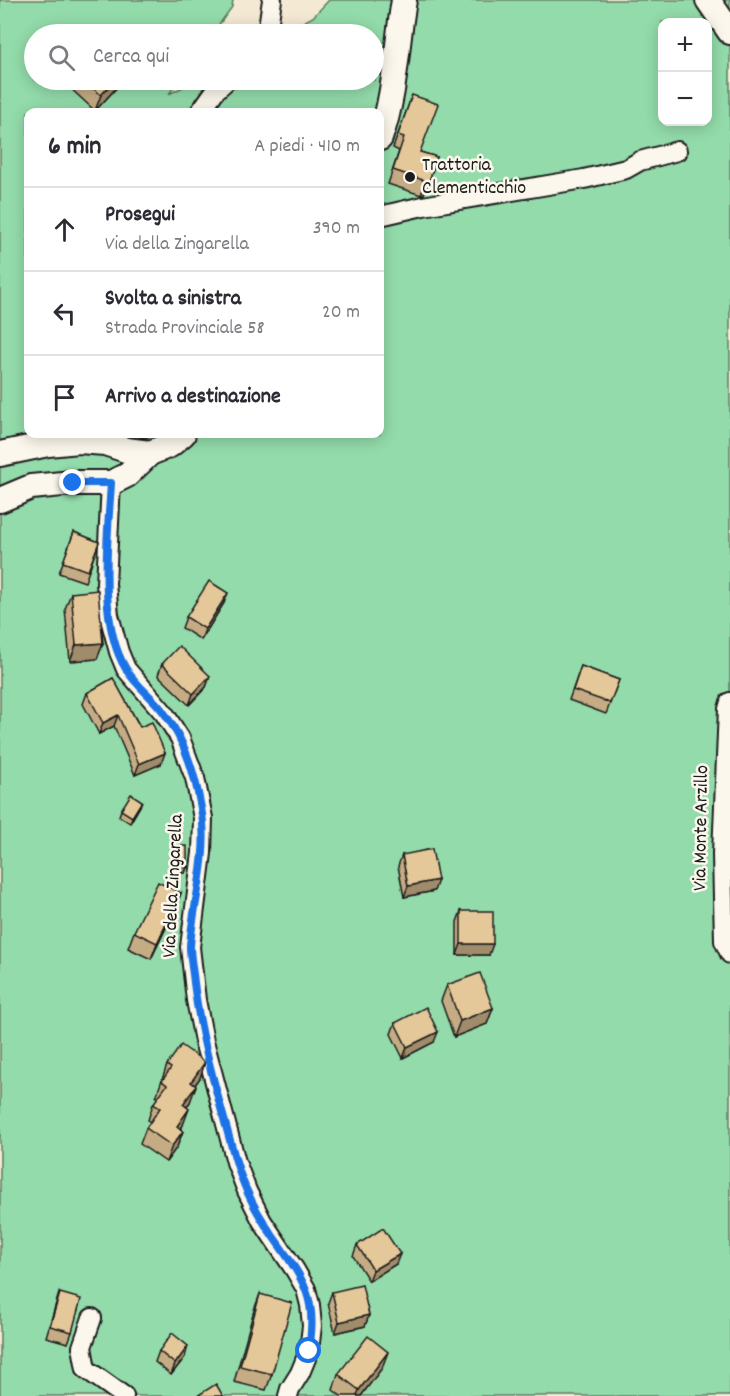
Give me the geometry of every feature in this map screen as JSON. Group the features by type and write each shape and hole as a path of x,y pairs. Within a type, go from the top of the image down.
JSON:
{"street":[{"path":"268,24 272,0"},
{"path":"384,124 397,67 404,0"},
{"path":"708,0 730,32"},
{"path":"203,108 216,90"},
{"path":"384,215 626,170 640,161 677,151"},
{"path":"0,500 31,487 73,483 111,483 127,475 150,453 170,445 178,438"},
{"path":"0,454 48,444 119,440 126,450 150,453"},
{"name":"Via della Zingarella","path":"111,483 106,584 109,615 118,652 126,669 164,713 180,738 195,778 203,818 202,853 190,948 196,1000 204,1041 236,1162 247,1191 262,1221 306,1289 310,1305 312,1326 309,1351 288,1396"},
{"name":"Via Monte Arzillo","path":"730,702 722,864 724,941 730,954"},
{"path":"93,1318 82,1347 86,1368 124,1396"}],"green space":[{"path":"0,0 233,0 232,7 219,24 24,24 24,90 172,90 169,94 177,90 384,90 384,24 300,24 313,17 329,0 730,0 730,1396 0,1396"}],"building":[{"path":"95,90 106,90 101,95"},
{"path":"412,95 438,104 420,152 437,157 429,181 393,170 404,137 398,135"},
{"path":"74,532 99,542 88,571 63,562"},
{"path":"209,581 228,593 205,629 186,617"},
{"path":"98,590 103,643 76,645 71,593"},
{"path":"179,646 210,676 193,694 162,664"},
{"path":"581,666 619,680 610,703 573,690"},
{"path":"113,678 140,727 152,722 165,753 139,764 118,715 103,723 87,693"},
{"path":"131,794 142,801 132,817 121,810"},
{"path":"175,846 187,846 187,867 175,867"},
{"path":"432,849 438,880 408,886 402,855"},
{"path":"158,882 181,893 157,943 134,932"},
{"path":"461,911 493,911 493,944 461,944"},
{"path":"480,973 493,1008 460,1021 447,985"},
{"path":"426,1007 438,1032 407,1047 395,1023"},
{"path":"181,1045 205,1062 191,1082 196,1086 183,1104 189,1109 177,1126 183,1131 172,1146 146,1128 160,1108 153,1104 167,1085 162,1081 171,1068 167,1065"},
{"path":"383,1228 400,1254 373,1270 357,1245"},
{"path":"362,1285 369,1315 339,1322 332,1292"},
{"path":"60,1293 81,1299 72,1332 50,1326"},
{"path":"260,1294 292,1303 272,1374 240,1366"},
{"path":"172,1333 188,1346 175,1364 159,1351"},
{"path":"368,1336 388,1352 359,1390 338,1374"},
{"path":"216,1384 223,1396 197,1396"}],"place":[{"name":"Trattoria Clementicchio","path":"410,177"}],"route":[{"path":"73,483 111,483 106,584 109,615 118,652 126,669 164,713 180,738 195,778 203,818 202,853 190,948 196,1000 204,1041 236,1162 247,1191 262,1221 306,1289 312,1326 309,1351"}]}
